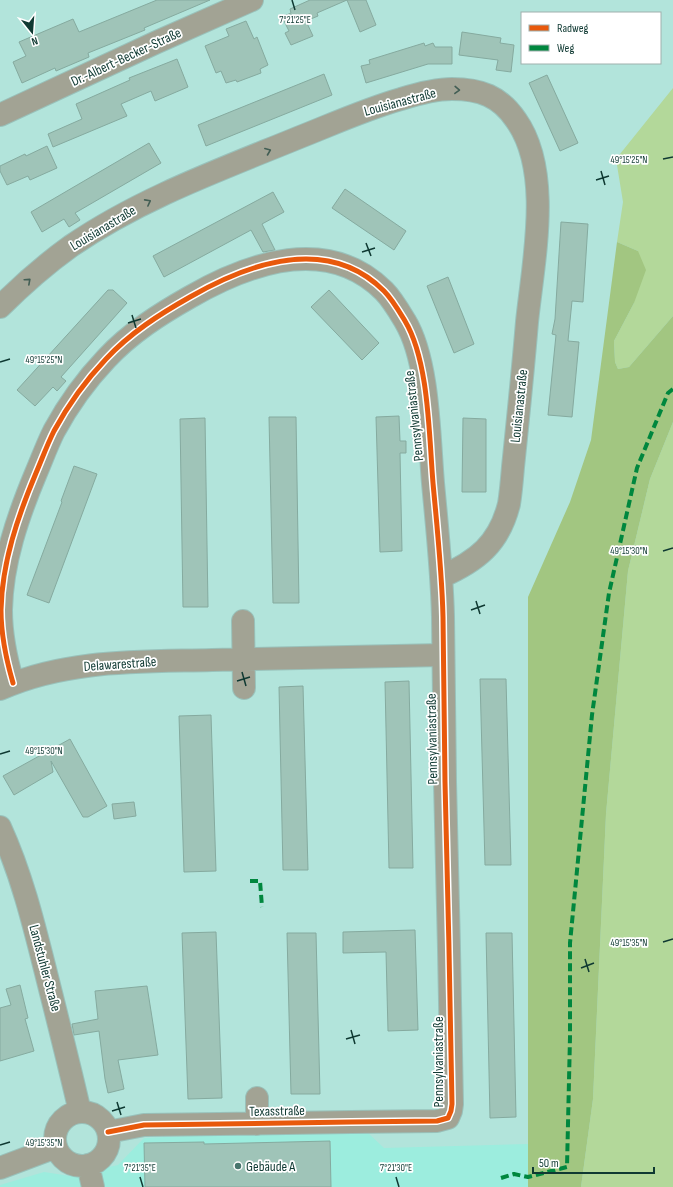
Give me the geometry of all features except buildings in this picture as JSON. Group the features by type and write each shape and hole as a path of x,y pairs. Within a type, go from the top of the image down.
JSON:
{"street":[{"name":"Dr.-Albert-Becker-Straße","path":"0,115 157,42 252,0"},
{"name":"Louisianastraße","path":"0,308 40,270 72,246 115,220 160,196 375,107 418,94 449,89 473,90 491,96 504,105 517,121 526,138 533,161 537,186 537,234 514,459 509,502 504,519 497,534 475,559 441,577"},
{"name":"Pennsylvaniastraße","path":"6,686 6,659 2,635 1,613 3,583 11,543 26,496 55,429 78,394 106,358 132,335 164,312 200,291 232,275 266,264 286,260 316,258 340,264 357,271 386,292 407,325 420,359 426,398 441,577 452,1104 448,1118"},
{"path":"243,621 244,688"},
{"name":"Delawarestraße","path":"6,686 51,672 86,665 124,662 442,655"},
{"name":"Landstuhler Straße","path":"0,827 18,870 70,1064 80,1112"},
{"path":"256,1098 257,1124"},
{"path":"80,1112 89,1113 98,1117 108,1132 109,1139 105,1152 100,1158 88,1165 77,1166 66,1161 58,1152 54,1138 60,1123 69,1116 80,1112"},
{"name":"Texasstraße","path":"108,1132 144,1125 437,1121 448,1118"},
{"path":"0,1168 56,1147"},
{"path":"88,1165 93,1187"}],"shaded area":[{"path":"673,88 673,316 629,367 618,369 615,362 614,341 634,303 638,251 617,242 623,202 616,159"},
{"path":"617,242 638,251 646,270 634,303 614,341 615,362 618,369 629,367 673,316 673,422 650,479 628,571 606,814 593,1099 581,1187 528,1187 528,597 570,502 591,440"},
{"path":"673,422 673,1187 581,1187 593,1099 606,814 628,571 650,479"},
{"path":"367,1132 384,1148 529,1144 528,1187 0,1187 0,1185 44,1172 70,1176 118,1165 144,1138 251,1133"}],"marked path":[{"path":"501,1178 514,1174 528,1177 567,1167 570,1037 570,943 592,715 609,593 637,468 668,393 673,389"},
{"path":"250,881 260,881 262,907"}],"cycle path":[{"path":"13,683 4,647 1,610 4,574 12,540 29,489 54,431 65,412 92,375 106,359 135,332 179,303 237,274 263,265 288,260 314,259 338,264 362,274 384,291 398,309 413,338 423,377 429,422 443,617 451,1111 448,1118 437,1121 144,1125 108,1132"}],"place":[{"name":"Gebäude A","path":"238,1166"}]}
